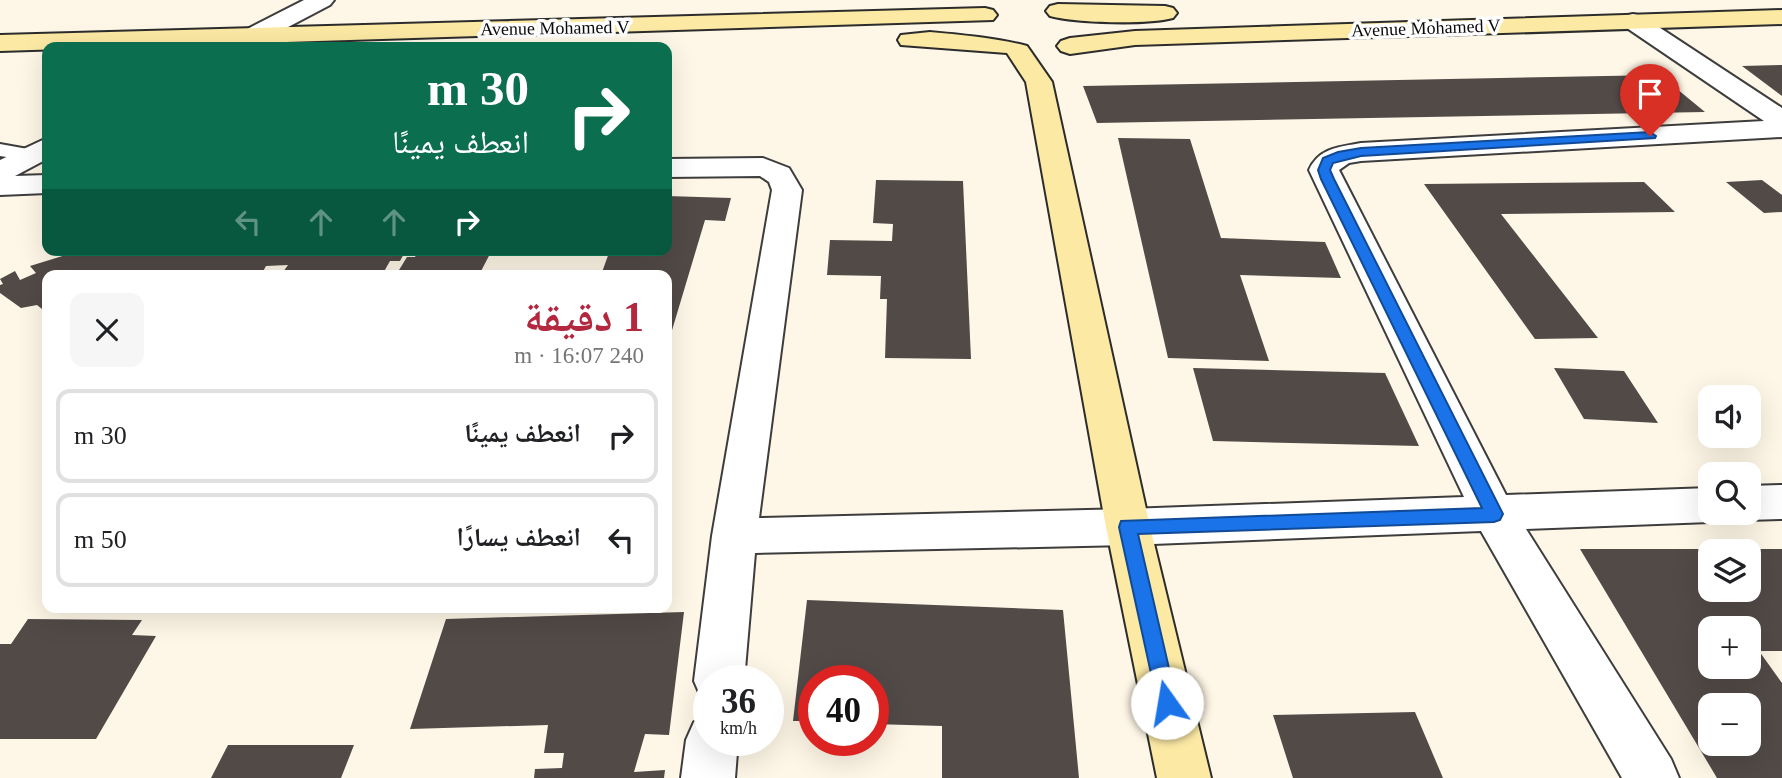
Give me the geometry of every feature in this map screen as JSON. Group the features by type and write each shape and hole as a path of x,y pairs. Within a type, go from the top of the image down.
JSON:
{"street":[{"path":"241,42 322,0"},
{"name":"Avenue Mohamed V","path":"1469,4 1782,17"},
{"path":"1019,7 1079,23 1082,31 1079,39 1036,55 981,36 977,30 978,22 1019,7"},
{"name":"Avenue Mohamed V","path":"0,43 573,28 1019,7 1124,14 1193,12"},
{"path":"1627,10 1782,120"},
{"name":"Avenue Mohamed V","path":"672,47 930,39 1036,55 1135,38 1627,10"},
{"path":"1036,55 1128,527 1184,778"},
{"path":"0,65 42,64"},
{"path":"1652,778 1494,514 1324,170 1328,161 1342,155 1361,152 1782,128"},
{"path":"0,172 39,151"},
{"path":"672,168 763,167 776,171 784,179 787,190 734,536 721,665"},
{"path":"0,186 42,184"},
{"path":"1761,503 1782,502"},
{"path":"734,536 1128,527 1698,506"},
{"path":"708,778 710,756"}],"lane":[{"path":"0,150 39,151"}],"building":[{"path":"1782,65 1782,96 1742,66"},
{"path":"1660,75 1705,112 1097,123 1083,86"},
{"path":"1118,138 1190,139 1221,238 1325,242 1341,278 1240,275 1269,361 1168,358"},
{"path":"876,180 963,181 971,359 885,358 887,299 880,299 881,276 827,275 830,240 892,241 893,224 873,223"},
{"path":"1762,180 1782,195 1782,212 1764,213 1726,182"},
{"path":"1644,182 1675,212 1501,214 1598,338 1535,339 1424,184"},
{"path":"672,196 731,198 725,221 705,220 672,330 672,270 603,270 608,256 672,256"},
{"path":"62,256 403,256 400,261 390,261 385,270 284,270 288,265 266,266 264,270 42,270 42,309 37,305 21,308 0,293 0,285 3,284 0,279 15,271 20,280 36,273 30,266"},
{"path":"489,256 482,270 399,270 407,257"},
{"path":"1193,368 1385,373 1419,446 1213,441"},
{"path":"1554,368 1624,371 1658,423 1584,419"},
{"path":"1580,549 1698,549 1698,602 1761,602 1761,549 1782,549 1782,651 1761,651 1761,616 1698,616 1698,679 1761,679 1761,654 1782,683 1782,778 1717,778 1704,756 1761,756 1761,693 1698,693 1698,746"},
{"path":"807,600 1063,610 1079,778 942,778 942,726 889,724 889,665 799,665"},
{"path":"684,612 669,735 645,734 634,772 665,770 664,778 534,778 535,769 562,768 564,753 544,753 548,725 410,729 446,619"},
{"path":"28,619 142,620 132,635 156,636 96,739 0,739 0,644 11,644"},
{"path":"798,678 798,721 793,721"},
{"path":"1415,712 1443,778 1293,778 1273,715"},
{"path":"228,745 354,745 341,778 211,778"}],"route":[{"path":"1167,703 1128,527 1494,514 1327,179 1324,170 1328,161 1342,155 1361,152 1650,136"}]}
